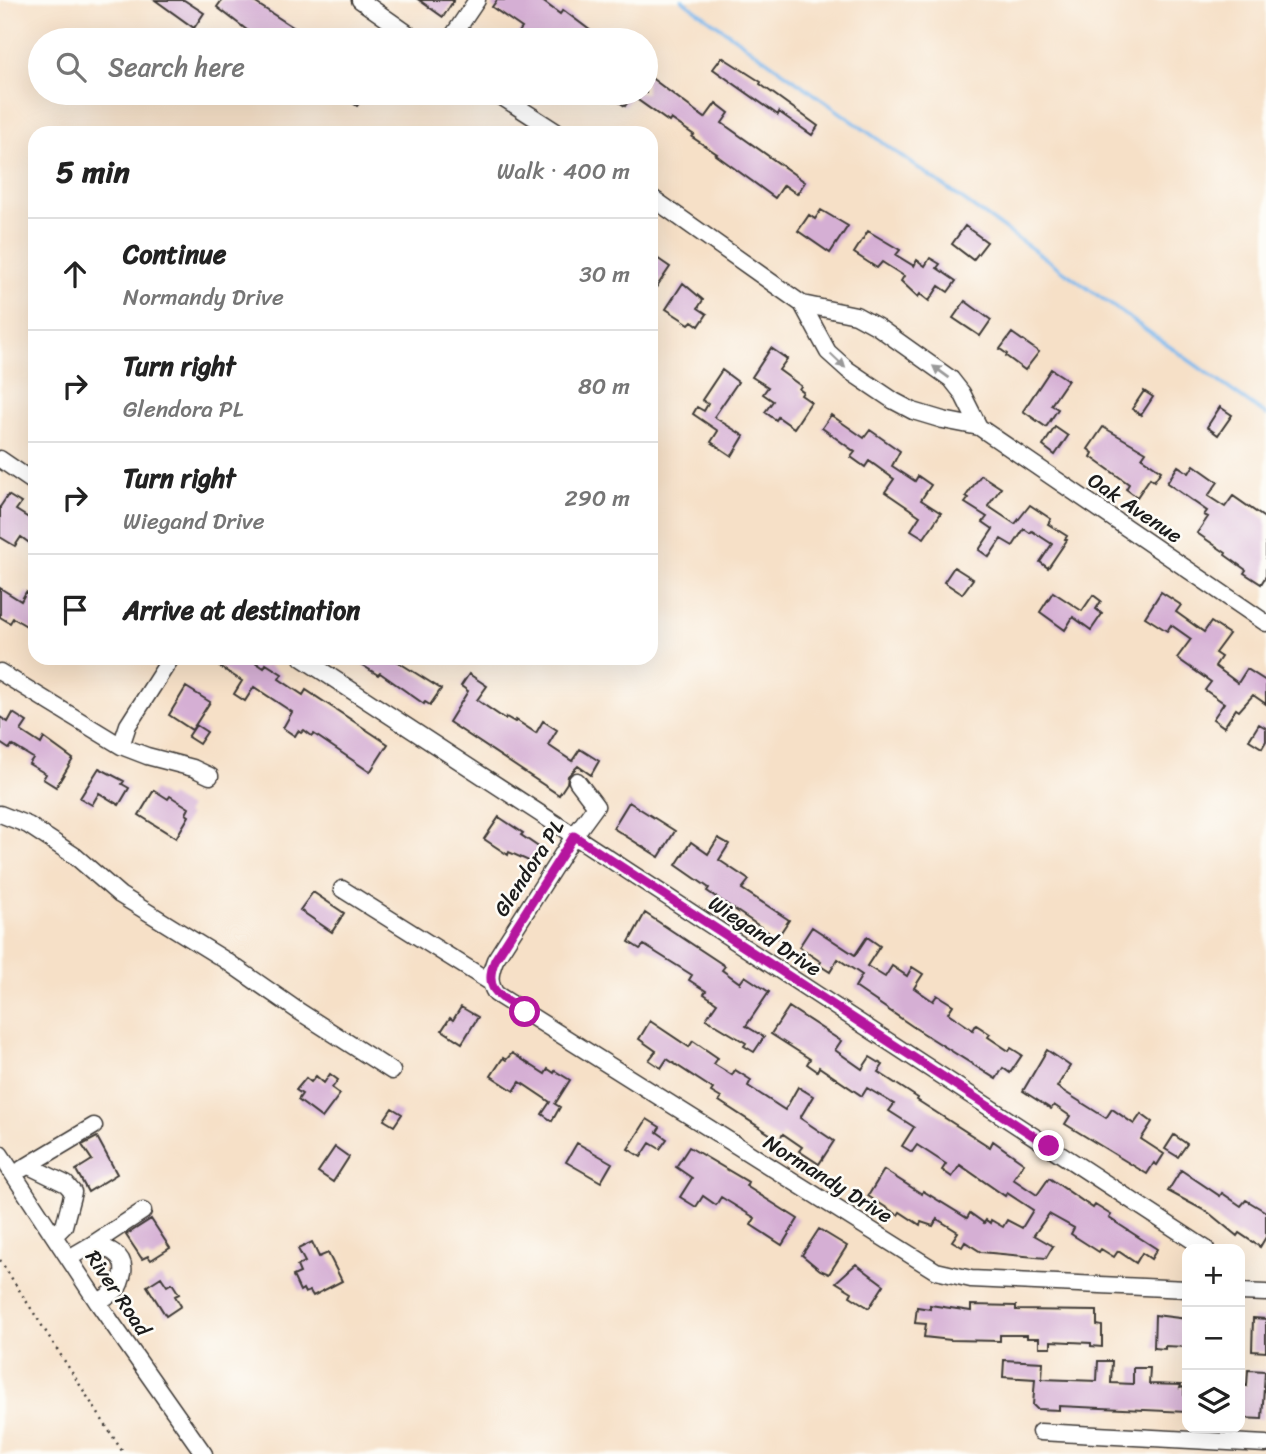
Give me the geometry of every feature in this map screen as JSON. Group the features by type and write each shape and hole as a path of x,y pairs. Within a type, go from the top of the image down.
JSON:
{"street":[{"path":"360,0 400,28"},
{"path":"458,28 477,0"},
{"path":"515,105 547,126"},
{"name":"Oak Avenue","path":"658,202 802,304 856,315 878,327 951,379 962,393 979,428"},
{"name":"Oak Avenue","path":"802,304 828,352 848,370 913,411 979,428 1266,623"},
{"path":"0,459 28,478"},
{"path":"121,746 128,725 167,665"},
{"name":"Wiegand Drive","path":"313,665 1198,1244"},
{"path":"0,672 121,746 210,776"},
{"name":"Glendora PL","path":"490,982 490,971 495,960 596,806 578,781"},
{"path":"0,814 28,825 75,856 120,895 225,960 392,1071"},
{"name":"Normandy Drive","path":"341,889 490,982 501,998 936,1271 971,1279 1182,1289"},
{"path":"13,1174 94,1126"},
{"name":"River Road","path":"0,1154 98,1303 204,1454"},
{"path":"29,1166 66,1184 73,1192 64,1226 54,1236"},
{"path":"69,1258 143,1212"},
{"path":"93,1244 114,1251 124,1265 117,1288 98,1303"},
{"path":"1245,1292 1266,1293"},
{"path":"1040,1433 1242,1449 1266,1444"}],"path":[{"path":"0,1260 124,1454"}],"building":[{"path":"155,0 184,0 204,13 194,28"},
{"path":"222,0 251,0 294,28 244,28 217,7"},
{"path":"419,0 454,0 443,17"},
{"path":"497,0 541,0 560,14 563,10 587,28 522,28 492,7"},
{"path":"722,57 761,82 760,84 818,126 812,135 779,112 778,115 713,69"},
{"path":"658,83 705,118 716,103 729,113 722,123 805,182 797,194 784,185 775,198 692,137 694,135 671,119 669,122 645,105 658,105"},
{"path":"821,210 848,226 830,253 798,231 809,215 815,219"},
{"path":"965,226 987,242 973,260 952,244"},
{"path":"868,231 900,250 896,255 914,266 917,260 925,266 930,258 940,264 937,268 956,281 948,292 939,286 929,301 920,294 918,297 901,281 904,276 882,262 877,268 854,253"},
{"path":"658,259 670,267 658,285"},
{"path":"683,283 703,300 698,308 707,314 699,326 692,321 689,324 666,309"},
{"path":"965,301 991,320 980,336 953,318"},
{"path":"1012,333 1039,352 1025,370 1000,349"},
{"path":"771,348 787,359 779,370 801,386 801,395 811,402 794,428 765,412 773,401 763,394 768,387 752,377"},
{"path":"1051,369 1068,380 1051,405 1058,409 1046,427 1023,411"},
{"path":"722,370 738,382 714,417 744,436 732,456 711,442 718,431 693,414 697,407 704,411 708,404 702,400"},
{"path":"1144,391 1153,397 1141,415 1132,409"},
{"path":"1220,407 1232,415 1218,435 1207,427"},
{"path":"831,415 864,438 870,430 900,451 892,466 915,481 918,476 931,485 921,500 941,513 924,538 911,530 920,516 885,492 894,479 869,461 865,467 851,457 855,452 822,428"},
{"path":"1055,427 1068,436 1055,455 1043,446"},
{"path":"1103,427 1146,452 1142,458 1161,471 1154,481 1150,478 1137,497 1126,489 1129,484 1091,457 1093,453 1088,449"},
{"path":"1194,465 1218,482 1208,496 1225,507 1233,496 1266,519 1266,576 1261,584 1244,573 1246,570 1225,555 1226,553 1197,533 1208,517 1204,515 1207,511 1167,483 1178,466 1189,473"},
{"path":"981,475 1001,488 988,506 1015,524 1030,505 1051,519 1048,524 1067,536 1048,568 1040,562 1052,544 1032,531 1030,533 1024,529 1013,546 1001,539 989,557 979,550 993,529 983,522 987,517 965,503 969,498 966,496"},
{"path":"8,495 21,503 16,510 28,518 28,542 21,537 15,546 0,537 0,507"},
{"path":"954,567 973,579 962,594 944,582"},
{"path":"0,588 21,601 26,592 28,593 28,627 13,618 10,623 0,617"},
{"path":"1053,592 1082,611 1093,595 1101,601 1096,609 1102,614 1091,630 1073,617 1065,630 1040,612"},
{"path":"1161,592 1181,605 1176,612 1204,632 1211,622 1229,634 1215,653 1221,657 1215,666 1238,683 1247,669 1266,681 1266,704 1253,695 1239,711 1236,709 1224,727 1213,719 1224,703 1205,690 1211,682 1177,658 1191,639 1171,625 1167,631 1145,617"},
{"path":"217,665 260,665 264,668 268,665 282,674 279,679 303,695 306,690 388,744 370,772 314,734 312,736 304,730 301,733 298,731 295,736 283,728 292,712 254,687 245,701 234,694 242,681"},
{"path":"362,665 403,665 441,689 430,705 425,702 424,704 380,673 378,675"},
{"path":"469,674 487,686 477,700 505,719 516,720 536,733 543,721 557,730 548,745 572,761 580,749 599,761 591,775 578,766 568,776 559,795 449,722 468,691 461,686"},
{"path":"186,687 210,702 192,730 169,715"},
{"path":"13,713 27,722 21,731 41,744 44,738 73,759 56,787 43,779 46,774 29,764 33,758 12,745 9,749 0,743 0,717 8,722"},
{"path":"1259,724 1266,728 1266,741 1262,748 1249,740"},
{"path":"196,725 207,732 199,744 188,737"},
{"path":"99,768 124,781 122,784 129,788 119,805 99,793 92,805 80,798"},
{"path":"154,790 189,808 186,814 189,816 176,838 139,815"},
{"path":"629,802 675,831 659,857 613,828"},
{"path":"499,817 540,848 531,862 509,852 508,855 484,839"},
{"path":"718,838 729,844 719,860 749,880 742,889 789,920 777,938 707,891 709,888 676,865 691,842 708,854"},
{"path":"313,892 344,913 332,932 300,910"},
{"path":"645,913 725,966 722,970 740,983 745,976 769,992 746,1026 764,1037 754,1052 744,1046 746,1043 706,1019 717,1003 704,994 706,991 689,980 692,975 644,945 640,949 629,942"},
{"path":"812,927 855,955 867,937 880,946 867,966 885,977 892,966 907,976 912,967 923,974 914,988 933,1001 937,995 953,1005 948,1013 973,1030 976,1025 1009,1051 1011,1048 1022,1055 1010,1073 1003,1068 996,1079 915,1028 855,987 862,975 838,959 830,972 819,965 821,962 799,947"},
{"path":"461,1007 478,1017 462,1043 442,1030 450,1018 453,1020"},
{"path":"789,1007 841,1041 835,1050 862,1069 870,1057 883,1065 878,1072 918,1098 917,1100 990,1147 993,1141 1024,1163 1013,1179 1037,1195 1049,1178 1093,1208 1095,1205 1111,1215 1109,1218 1157,1249 1151,1259 1142,1253 1136,1263 1118,1251 1114,1257 1101,1249 1099,1252 1071,1234 1074,1228 1049,1214 1034,1235 1053,1246 1046,1258 981,1252 965,1242 962,1247 952,1241 958,1232 937,1219 933,1226 921,1222 920,1225 868,1196 884,1170 967,1218 970,1213 984,1223 986,1220 990,1223 991,1220 1003,1227 1007,1220 1022,1228 1033,1210 1007,1193 1005,1196 960,1165 952,1177 942,1170 946,1164 917,1145 912,1152 902,1146 914,1127 889,1111 894,1104 867,1088 862,1096 819,1067 817,1071 807,1064 810,1059 771,1034"},
{"path":"650,1021 689,1047 693,1041 718,1058 714,1064 732,1075 735,1070 751,1080 748,1086 785,1110 798,1087 813,1096 800,1118 834,1141 819,1164 799,1151 802,1147 783,1134 779,1140 719,1101 721,1098 711,1092 713,1089 667,1059 661,1068 649,1060 656,1051 639,1039"},
{"path":"1047,1050 1070,1066 1057,1087 1106,1118 1112,1109 1134,1124 1141,1114 1152,1122 1141,1139 1164,1154 1147,1174 1065,1124 1070,1116 1054,1105 1051,1109 1023,1091"},
{"path":"512,1053 545,1074 548,1069 570,1080 555,1104 560,1107 552,1121 542,1114 550,1102 520,1082 514,1091 491,1076 503,1058 506,1060"},
{"path":"330,1074 338,1080 332,1088 340,1094 322,1118 298,1100 302,1094 296,1090 306,1078 311,1082 316,1076 324,1083"},
{"path":"392,1108 402,1114 394,1126 384,1120"},
{"path":"647,1119 660,1127 657,1132 667,1139 660,1149 650,1143 641,1157 628,1149"},
{"path":"1174,1135 1187,1144 1178,1157 1165,1149"},
{"path":"97,1137 117,1174 88,1192 76,1170 92,1160 82,1145"},
{"path":"577,1143 612,1163 601,1182 566,1162"},
{"path":"335,1147 349,1157 333,1182 318,1172"},
{"path":"689,1147 748,1182 746,1186 798,1219 782,1245 751,1225 755,1218 721,1197 716,1205 703,1196 696,1207 680,1197 692,1178 676,1167"},
{"path":"1181,1170 1220,1196 1222,1193 1241,1206 1246,1200 1266,1212 1266,1237 1260,1247 1239,1233 1237,1236 1209,1213 1168,1191"},
{"path":"151,1219 170,1248 151,1260 148,1256 142,1259 126,1235"},
{"path":"819,1229 847,1246 829,1274 802,1255"},
{"path":"312,1242 319,1257 328,1253 342,1281 313,1296 310,1291 300,1291 293,1276 300,1273 297,1266 305,1262 298,1249"},
{"path":"856,1264 884,1285 869,1308 850,1296 852,1292 836,1282"},
{"path":"161,1277 167,1286 172,1283 179,1294 175,1296 181,1306 166,1316 147,1286"},
{"path":"930,1305 971,1311 971,1305 1016,1306 1016,1310 1097,1311 1097,1325 1102,1326 1102,1347 1091,1346 1091,1343 1051,1341 1051,1347 1039,1347 1039,1338 1027,1338 1027,1335 1000,1335 1000,1341 924,1337 926,1324 915,1323 917,1307 930,1309"},
{"path":"1155,1315 1182,1318 1182,1347 1154,1348"},
{"path":"1253,1318 1266,1319 1266,1352 1252,1351"},
{"path":"1004,1360 1043,1362 1042,1379 1097,1381 1098,1361 1112,1361 1111,1383 1133,1384 1133,1368 1150,1368 1149,1384 1181,1385 1182,1412 1059,1406 1059,1410 1037,1409 1033,1405 1035,1379 1003,1377"},
{"path":"1248,1370 1265,1371 1262,1419 1245,1418"}],"waterway":[{"path":"682,0 1266,415"}],"route":[{"path":"525,1012 496,994 490,982 490,971 574,836 1049,1146"}]}
